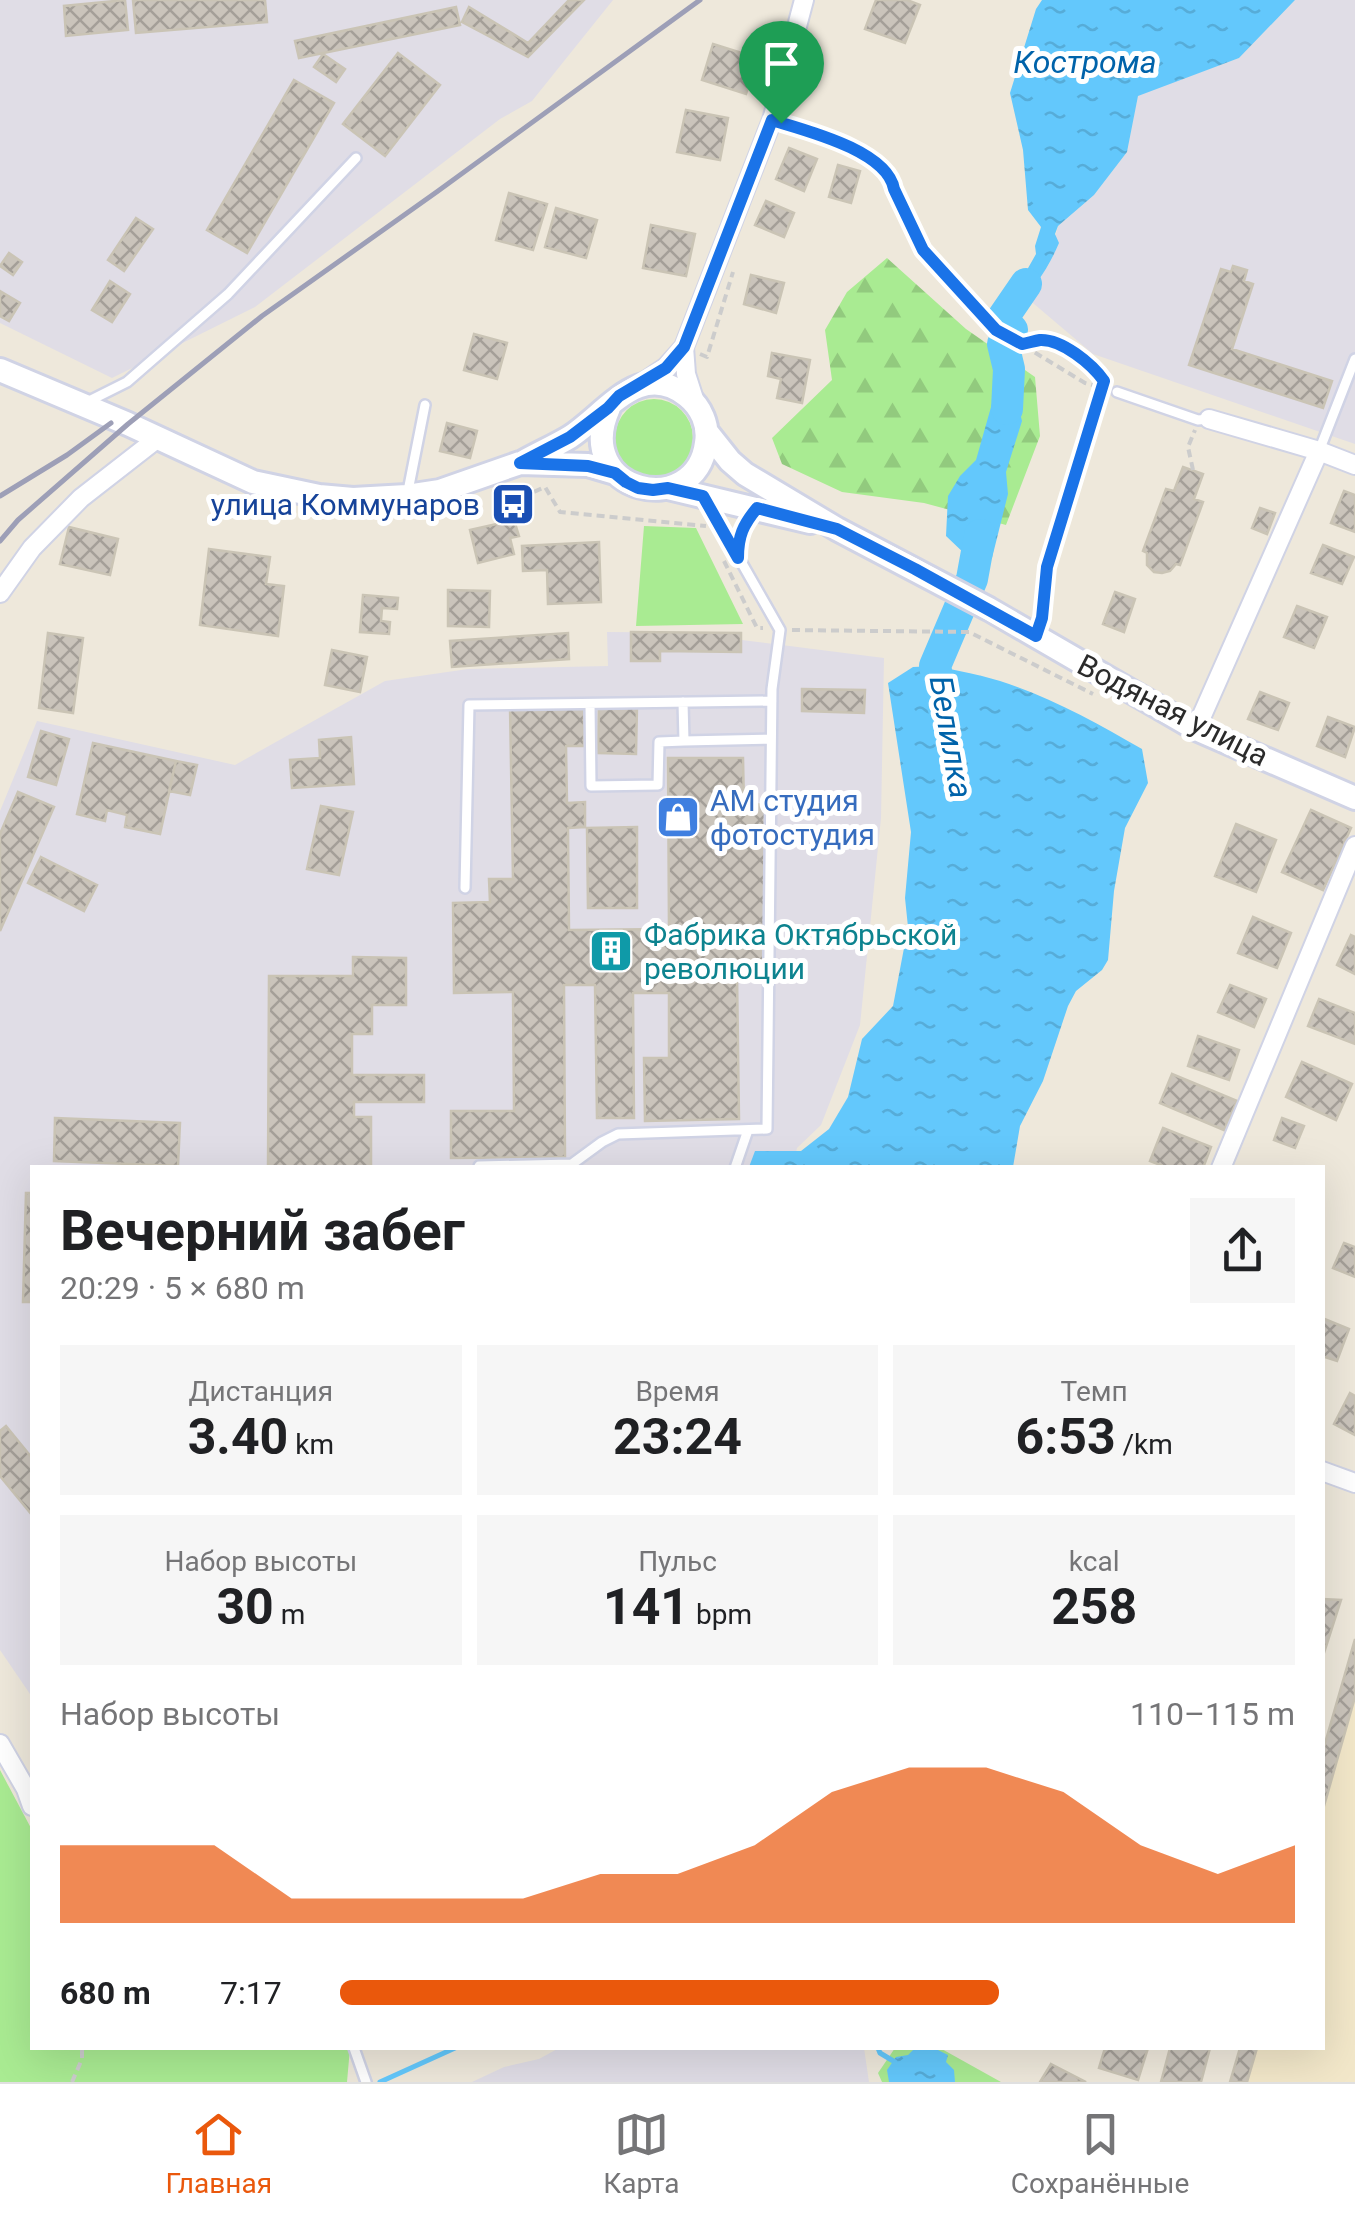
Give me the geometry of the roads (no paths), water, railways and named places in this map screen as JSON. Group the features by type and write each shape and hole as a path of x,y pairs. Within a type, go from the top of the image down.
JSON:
{"street":[{"path":"0,370 252,482 336,497 406,496 440,491 520,463 570,437 619,396 666,368 684,347 772,120 804,0"},
{"path":"608,408 600,439 604,458 615,473 638,488 653,490 680,483 702,460 707,432 686,374 684,347"},
{"path":"638,386 663,384 695,402"},
{"path":"1204,420 1320,451 1355,465"},
{"path":"707,432 744,474 837,529"},
{"path":"0,593 32,548 81,498 158,438"},
{"path":"1196,728 1320,451"},
{"path":"520,463 576,464 615,473"},
{"path":"668,488 837,529"},
{"name":"Водяная улица","path":"837,529 988,609 1196,728 1355,798"},
{"path":"1222,1165 1355,846"},
{"path":"1325,1472 1355,1483"},
{"path":"0,1744 30,1800"}],"lane":[{"path":"82,404 128,382 228,294 356,158"},
{"path":"1320,451 1355,358"},
{"path":"1117,392 1204,420"},
{"path":"406,496 425,405"},
{"path":"526,1165 572,1164 618,1134 768,1129 771,739 780,630 703,496"},
{"path":"738,558 743,524 757,508"},
{"path":"465,888 469,705 772,701"},
{"path":"683,702 684,741"},
{"path":"590,704 591,786 658,785 659,742 771,739"},
{"path":"737,1165 748,1130"},
{"path":"355,2050 366,2082"}],"water":[{"name":"Кострома","path":"1042,0 1295,0 1239,58 1138,96 1127,152 1094,195 1058,226 1055,234 1059,243 1042,275 1002,319 1000,304 1036,254 1041,227 1028,210 1023,150 1010,93"},
{"path":"1009,369 1022,421 1006,472 1008,494 992,558 978,580 972,579 967,556 946,536 948,496 976,460 993,400"},
{"path":"935,666 1024,689 1142,749 1148,783 1125,828 1108,960 1102,970 1076,991 1068,1006 1043,1081 1020,1126 1013,1165 750,1165 755,1151 801,1151 829,1129 848,1097 862,1039 893,1006 908,927 905,898 911,832 888,683 913,667"},
{"path":"913,2050 938,2050 948,2055 946,2062 954,2070 955,2082 889,2082 887,2070 896,2057"}],"waterway":[{"name":"Белилка","path":"1007,409 1009,369 1003,344 1012,330 1002,319 1026,284"},
{"name":"Белилка","path":"943,706 935,666 972,579 980,535"},
{"path":"380,2082 451,2050"},
{"name":"Белилка","path":"879,2050 895,2062"}],"railway":[{"path":"0,541 18,520 128,424 262,316 700,0"},
{"path":"0,496 111,423"}],"place":[{"name":"улица Коммунаров","path":"513,504"},
{"name":"АМ студия фотостудия","path":"678,817"},
{"name":"Фабрика Октябрьской революции","path":"611,951"}]}
